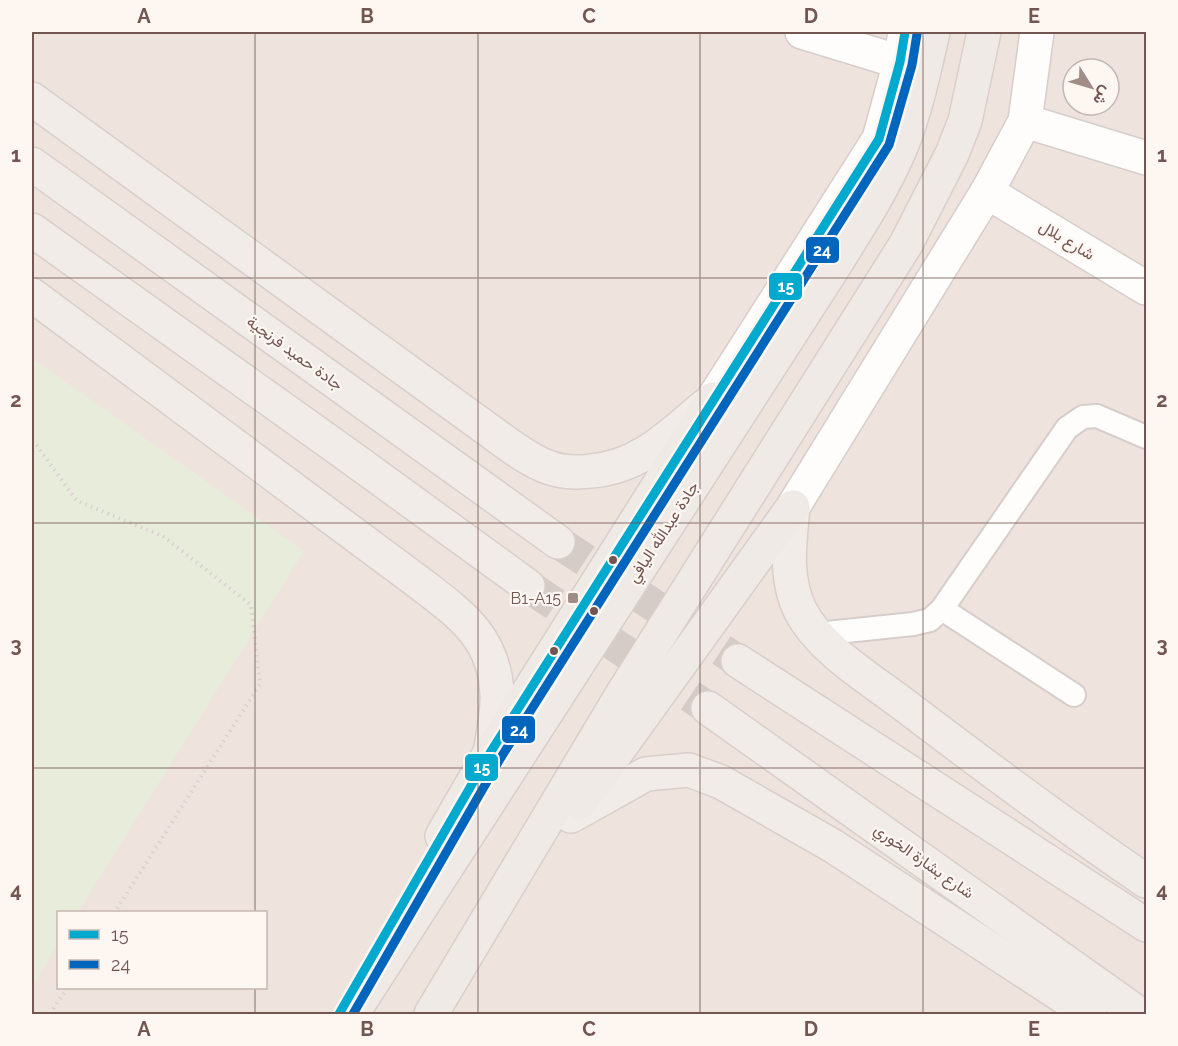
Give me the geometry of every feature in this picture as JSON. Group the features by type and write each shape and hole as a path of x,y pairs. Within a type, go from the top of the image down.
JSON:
{"highway":[{"name":"جادة عبدالله اليافي","path":"352,1014 826,278 885,181 901,147 916,104 933,32"},
{"path":"431,1014 623,693 906,244 952,154 964,121 984,32"},
{"path":"339,1014 490,753 713,399"},
{"path":"453,980 793,507"}],"main road":[{"path":"32,99 483,426 546,467 577,472 605,470 627,464 649,453 713,399"},
{"name":"جادة حميد فرنجية","path":"32,164 558,542"},
{"path":"32,230 528,586"},
{"path":"32,295 421,584 470,623 485,645 494,670 498,694 490,753"},
{"path":"793,507 788,562 792,587 800,610 831,649 944,735 1146,881"},
{"path":"738,661 1146,925"},
{"name":"شارع بشارة الخوري","path":"708,708 1139,1014"},
{"path":"571,816 646,774 689,770 721,782 832,846 1090,1014"}],"street":[{"path":"713,399 879,139 903,47 802,32"},
{"path":"793,507 987,192 1025,121 1036,32"},
{"path":"1025,121 1146,159"},
{"name":"شارع بلال","path":"987,192 1146,288"}],"lane":[{"path":"817,633 913,624 930,620 942,609 1067,428 1083,417 1097,416 1146,437"},
{"path":"942,609 1074,695"}],"path":[{"path":"32,441 77,501 163,536 251,605 260,684 116,911"},
{"path":"50,1014 66,989"}],"shaded area":[{"path":"32,32 1146,32 1146,1014 32,1014"}],"green space":[{"path":"32,358 304,551 79,911 57,911 57,946 32,987"}],"tunnel":[{"path":"558,542 738,661"},
{"path":"528,586 708,708"}],"transit line":[{"name":"15","path":"339,1014 490,753 879,139 900,62 905,32"},
{"name":"24","path":"353,1014 500,759 889,145 912,65 917,34"}],"place":[{"name":"B1-A15","path":"573,598"}]}
